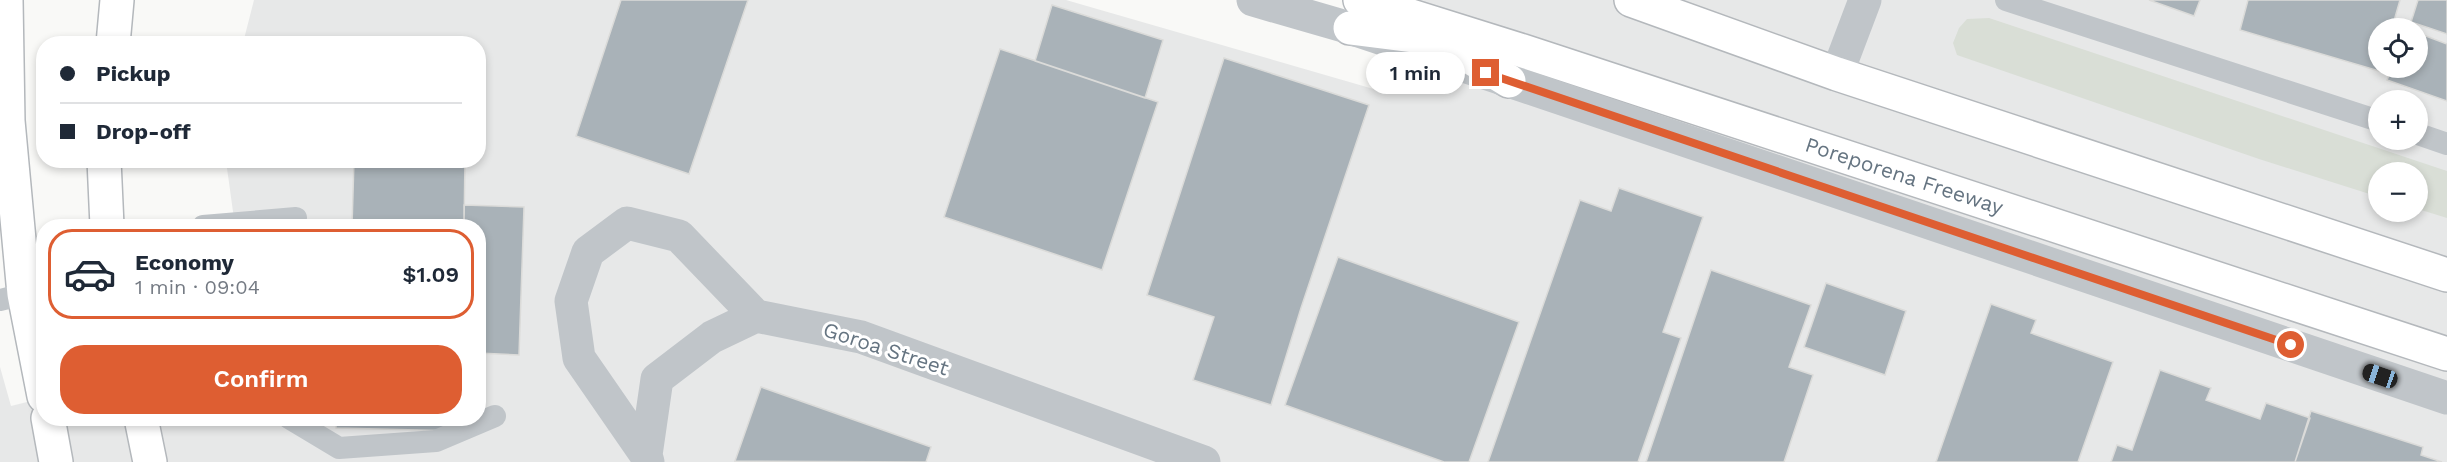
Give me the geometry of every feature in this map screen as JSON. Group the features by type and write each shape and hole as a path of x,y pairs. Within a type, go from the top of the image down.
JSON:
{"highway":[{"path":"6,0 12,297"},
{"path":"114,36 117,0"},
{"path":"1631,0 1837,74 2447,275"},
{"path":"1350,9 1441,39 1523,51"},
{"name":"Poreporena Freeway","path":"1350,9 1523,51 2447,354"},
{"path":"1441,39 1509,81"},
{"path":"104,168 107,219"},
{"path":"0,224 12,297 36,371"},
{"path":"49,426 56,462"},
{"path":"147,426 150,462"}],"street":[{"path":"1253,0 1350,9 1509,81 2447,398"},
{"path":"1837,74 1865,0"},
{"path":"627,223 679,236 756,316 712,337 657,379 647,458 579,358 571,302 588,252 627,223"},
{"name":"Goroa Street","path":"756,316 861,337 1204,462"}],"lane":[{"path":"2006,0 2368,117"},
{"path":"2428,137 2447,144"},
{"path":"284,219 296,218"},
{"path":"486,420 495,416"},
{"path":"302,426 339,448 436,441 471,426"}],"shaded area":[{"path":"254,0 1066,0 1377,90 1407,0 2447,0 2447,462 0,462 0,367 11,406 36,400 36,426 486,426 486,219 234,219 227,168 486,168 486,36 245,36"},
{"path":"1989,18 2368,145 2368,150 2384,150 2420,162 2368,162 2368,194 2259,159 1957,55 1953,43 1959,28 1967,19"},
{"path":"2428,165 2447,171 2447,218 2428,212"}],"building":[{"path":"621,0 748,0 689,174 576,136"},
{"path":"2149,0 2200,0 2194,16"},
{"path":"2248,0 2400,0 2395,18 2368,18 2368,68 2240,30"},
{"path":"2418,0 2447,0 2447,34 2428,28 2428,18 2412,18"},
{"path":"1052,5 1163,40 1145,98 1035,61"},
{"path":"2428,37 2447,44 2447,101 2428,94 2428,90 2416,90 2387,80 2388,78 2428,78"},
{"path":"1000,49 1158,102 1102,270 944,217"},
{"path":"1224,58 1369,105 1271,405 1193,380 1214,317 1147,295"},
{"path":"354,168 465,168 464,219 352,219"},
{"path":"1619,188 1703,217 1663,332 1681,338 1638,462 1488,462 1580,200 1611,211"},
{"path":"464,205 524,207 519,355 486,353 486,219 464,219"},
{"path":"1338,257 1519,322 1469,462 1444,462 1285,405"},
{"path":"1711,270 1811,305 1789,367 1813,375 1784,462 1646,462"},
{"path":"1826,283 1906,311 1885,375 1804,347"},
{"path":"1991,304 2036,320 2031,333 2113,362 2078,462 1936,462"},
{"path":"2160,370 2211,388 2206,400 2260,419 2266,403 2310,418 2295,462 2111,462 2117,445 2132,450"},
{"path":"761,387 931,447 926,462 735,461"},
{"path":"2311,411 2423,447 2421,455 2442,462 2295,462"},
{"path":"336,426 460,426 460,431 336,428"}],"route":[{"path":"1486,73 2291,345"}]}
